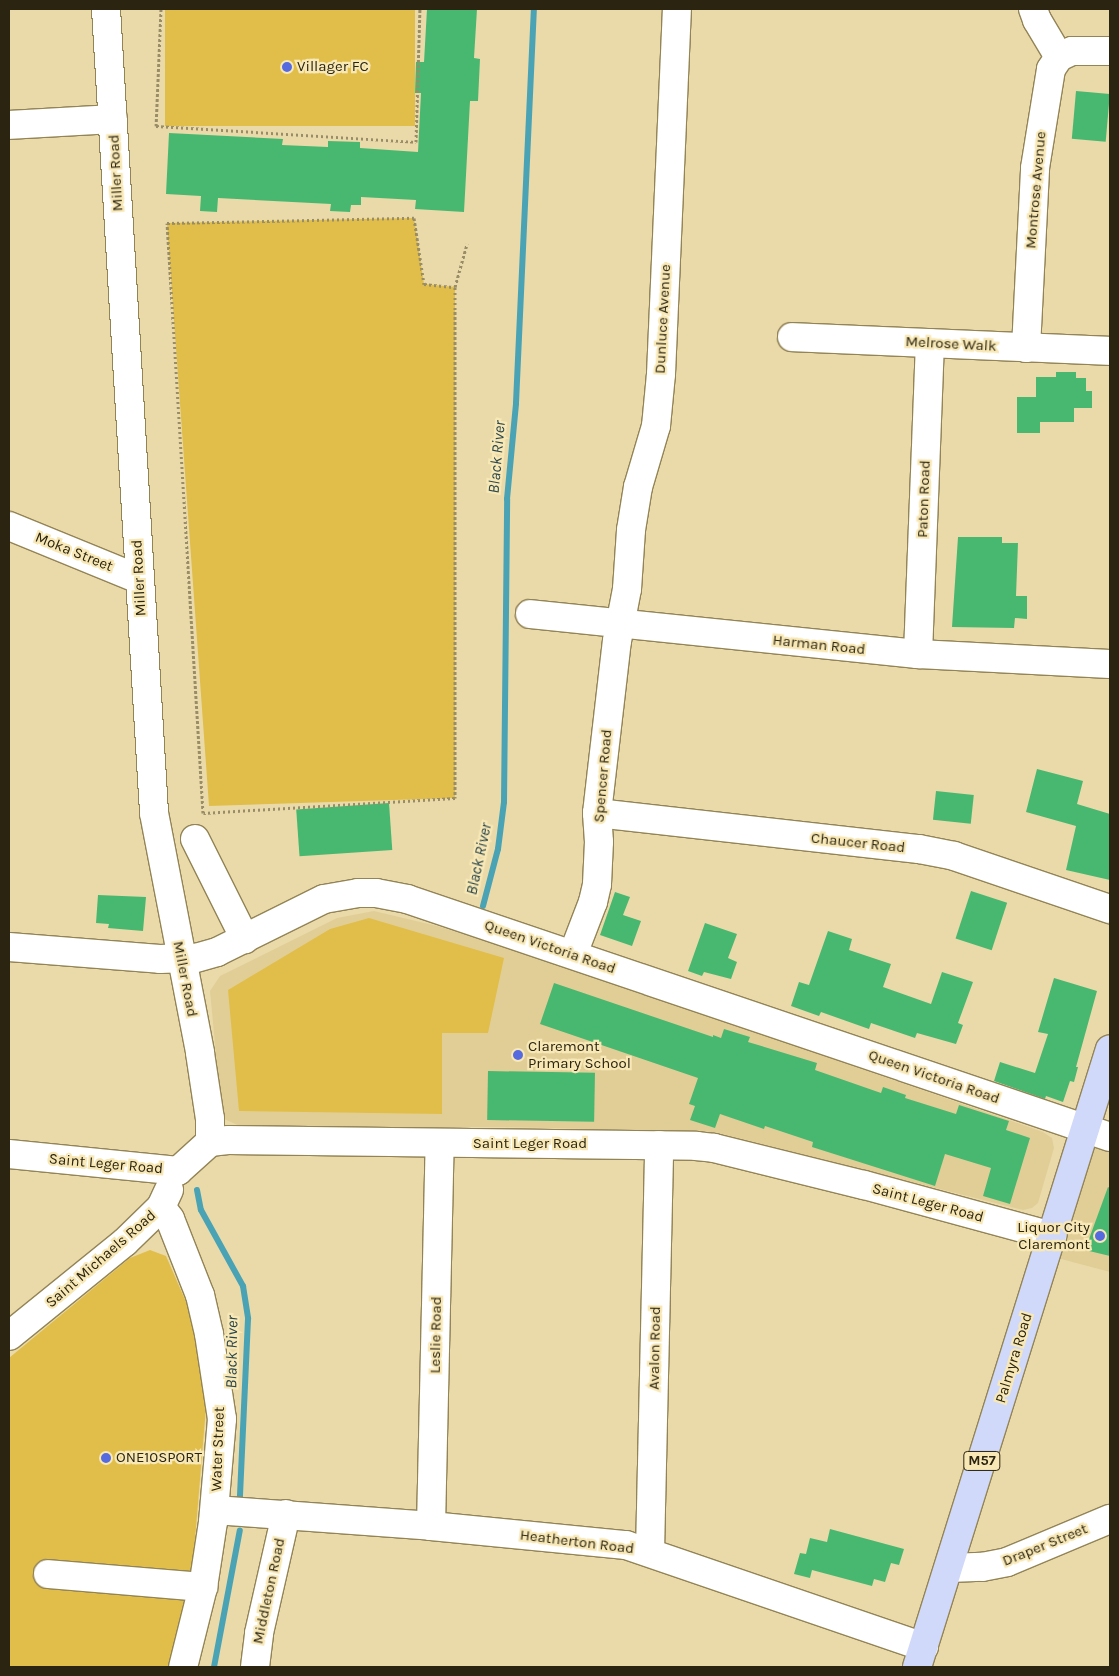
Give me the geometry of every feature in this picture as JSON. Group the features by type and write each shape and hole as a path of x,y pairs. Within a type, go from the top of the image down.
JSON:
{"main road":[{"name":"Palmyra Road","path":"920,1657 1110,1049"}],"street":[{"name":"Miller Road","path":"106,9 154,813 200,1053 210,1119 210,1142"},
{"name":"Dunluce Avenue","path":"621,625 627,589 632,521 638,487 656,426 661,374 677,9"},
{"path":"1033,9 1037,20 1060,57 1072,51 1110,51"},
{"name":"Montrose Avenue","path":"1026,348 1035,168 1051,69 1060,57"},
{"path":"9,125 113,119"},
{"name":"Melrose Walk","path":"792,337 1110,352"},
{"name":"Paton Road","path":"918,654 930,343"},
{"name":"Moka Street","path":"9,526 139,579"},
{"name":"Harman Road","path":"530,614 621,625 918,654 1110,664"},
{"name":"Spencer Road","path":"573,954 593,902 597,884 598,813 617,641 621,625"},
{"name":"Chaucer Road","path":"598,813 919,849 954,856 1110,909"},
{"path":"195,839 245,938"},
{"name":"Queen Victoria Road","path":"9,941 181,959 206,956 324,899 341,895 376,893 407,898 1110,1137"},
{"name":"Saint Leger Road","path":"9,1154 178,1171 210,1142 239,1140 659,1145 714,1148 1052,1236"},
{"name":"Leslie Road","path":"431,1526 440,1143"},
{"name":"Avalon Road","path":"650,1552 659,1145"},
{"name":"Saint Michaels Road","path":"9,1336 125,1242 161,1207 178,1171"},
{"name":"Water Street","path":"161,1207 170,1219 200,1295 209,1334 222,1419 215,1510 203,1586 183,1667"},
{"name":"Heatherton Road","path":"215,1510 431,1526 626,1545 650,1552 920,1657"},
{"name":"Middleton Road","path":"254,1667 259,1633 286,1514"},
{"name":"Draper Street","path":"949,1568 982,1567 1007,1562 1110,1519"},
{"path":"48,1574 203,1586"}],"path":[{"path":"161,9 156,126 416,142 420,9"},
{"path":"455,287 424,284 414,218 167,223 202,813 455,798 455,287 467,244"}],"shaded area":[{"name":"Villager FC","path":"165,9 415,9 415,126 165,126"},
{"path":"414,218 424,284 455,287 455,798 209,806 167,223"},
{"name":"Claremont Primary School","path":"374,911 437,926 565,966 1043,1132 1052,1138 1054,1148 1038,1203 1032,1208 1023,1210 714,1132 504,1127 242,1127 222,1118 210,991 220,976 337,918"},
{"path":"369,918 504,958 488,1033 442,1033 442,1114 239,1111 228,990 330,929"},
{"path":"1085,1129 1110,1137 1110,1272 1046,1255"},
{"name":"ONE10SPORT","path":"150,1250 166,1256 190,1311 206,1408 192,1575 170,1667 9,1667 9,1358 130,1258"}],"building":[{"path":"427,9 477,9 474,58 480,59 478,101 470,101 464,212 415,209 416,200 361,197 361,205 351,205 350,212 330,211 331,204 218,198 217,212 200,211 201,196 166,194 169,133 283,139 282,145 328,147 328,141 360,142 360,148 418,152 421,93 415,93 416,62 424,62"},
{"path":"1076,91 1110,94 1106,142 1072,139"},
{"path":"1056,372 1076,372 1076,378 1086,378 1086,391 1092,391 1092,408 1074,408 1074,422 1040,422 1040,433 1017,433 1017,397 1036,397 1036,377 1056,377"},
{"path":"958,537 1002,537 1002,543 1018,543 1016,596 1027,596 1027,619 1015,618 1014,628 952,627"},
{"path":"1037,769 1083,781 1077,804 1110,814 1110,880 1066,870 1076,826 1026,812"},
{"path":"936,791 974,795 971,824 933,820"},
{"path":"389,803 392,850 300,856 296,809"},
{"path":"971,891 1007,903 992,950 956,939"},
{"path":"615,892 630,897 623,915 641,921 632,946 600,935"},
{"path":"98,895 146,897 143,931 108,928 109,924 96,923"},
{"path":"705,923 737,934 728,958 737,962 731,979 704,972 702,976 688,971"},
{"path":"828,931 852,939 849,950 891,964 883,987 931,1004 942,972 973,982 958,1023 963,1025 956,1044 917,1033 915,1038 871,1023 869,1029 821,1012 819,1016 791,1006 799,982 809,985"},
{"path":"1054,978 1097,991 1076,1067 1078,1067 1074,1082 1070,1081 1063,1102 1046,1096 1045,1099 994,1081 1000,1062 1035,1073 1048,1034 1038,1032"},
{"path":"554,983 713,1037 713,1035 721,1038 724,1029 750,1037 748,1042 817,1063 815,1070 881,1093 883,1087 906,1095 905,1098 956,1114 959,1105 1009,1121 1006,1130 1030,1138 1010,1204 983,1196 991,1168 945,1154 935,1186 812,1147 813,1142 765,1126 764,1129 720,1114 715,1128 690,1120 695,1106 689,1104 698,1078 540,1024"},
{"path":"488,1071 595,1073 594,1122 487,1120"},
{"name":"Liquor City Claremont","path":"1108,1187 1110,1188 1110,1256 1085,1250"},
{"path":"830,1529 904,1549 899,1565 891,1563 885,1582 874,1579 872,1586 812,1570 810,1578 794,1574 800,1553 806,1554 810,1538 827,1542"}],"waterway":[{"name":"Black River","path":"483,906 498,849 504,802 507,499 516,403 534,9"},
{"name":"Black River","path":"197,1190 201,1210 243,1286 248,1319 240,1497"},
{"name":"Black River","path":"214,1667 240,1530"}],"place":[{"name":"Villager FC","path":"287,67"},
{"name":"Claremont Primary School","path":"518,1055"},
{"name":"Liquor City Claremont","path":"1100,1236"},
{"name":"ONE10SPORT","path":"106,1458"}]}
